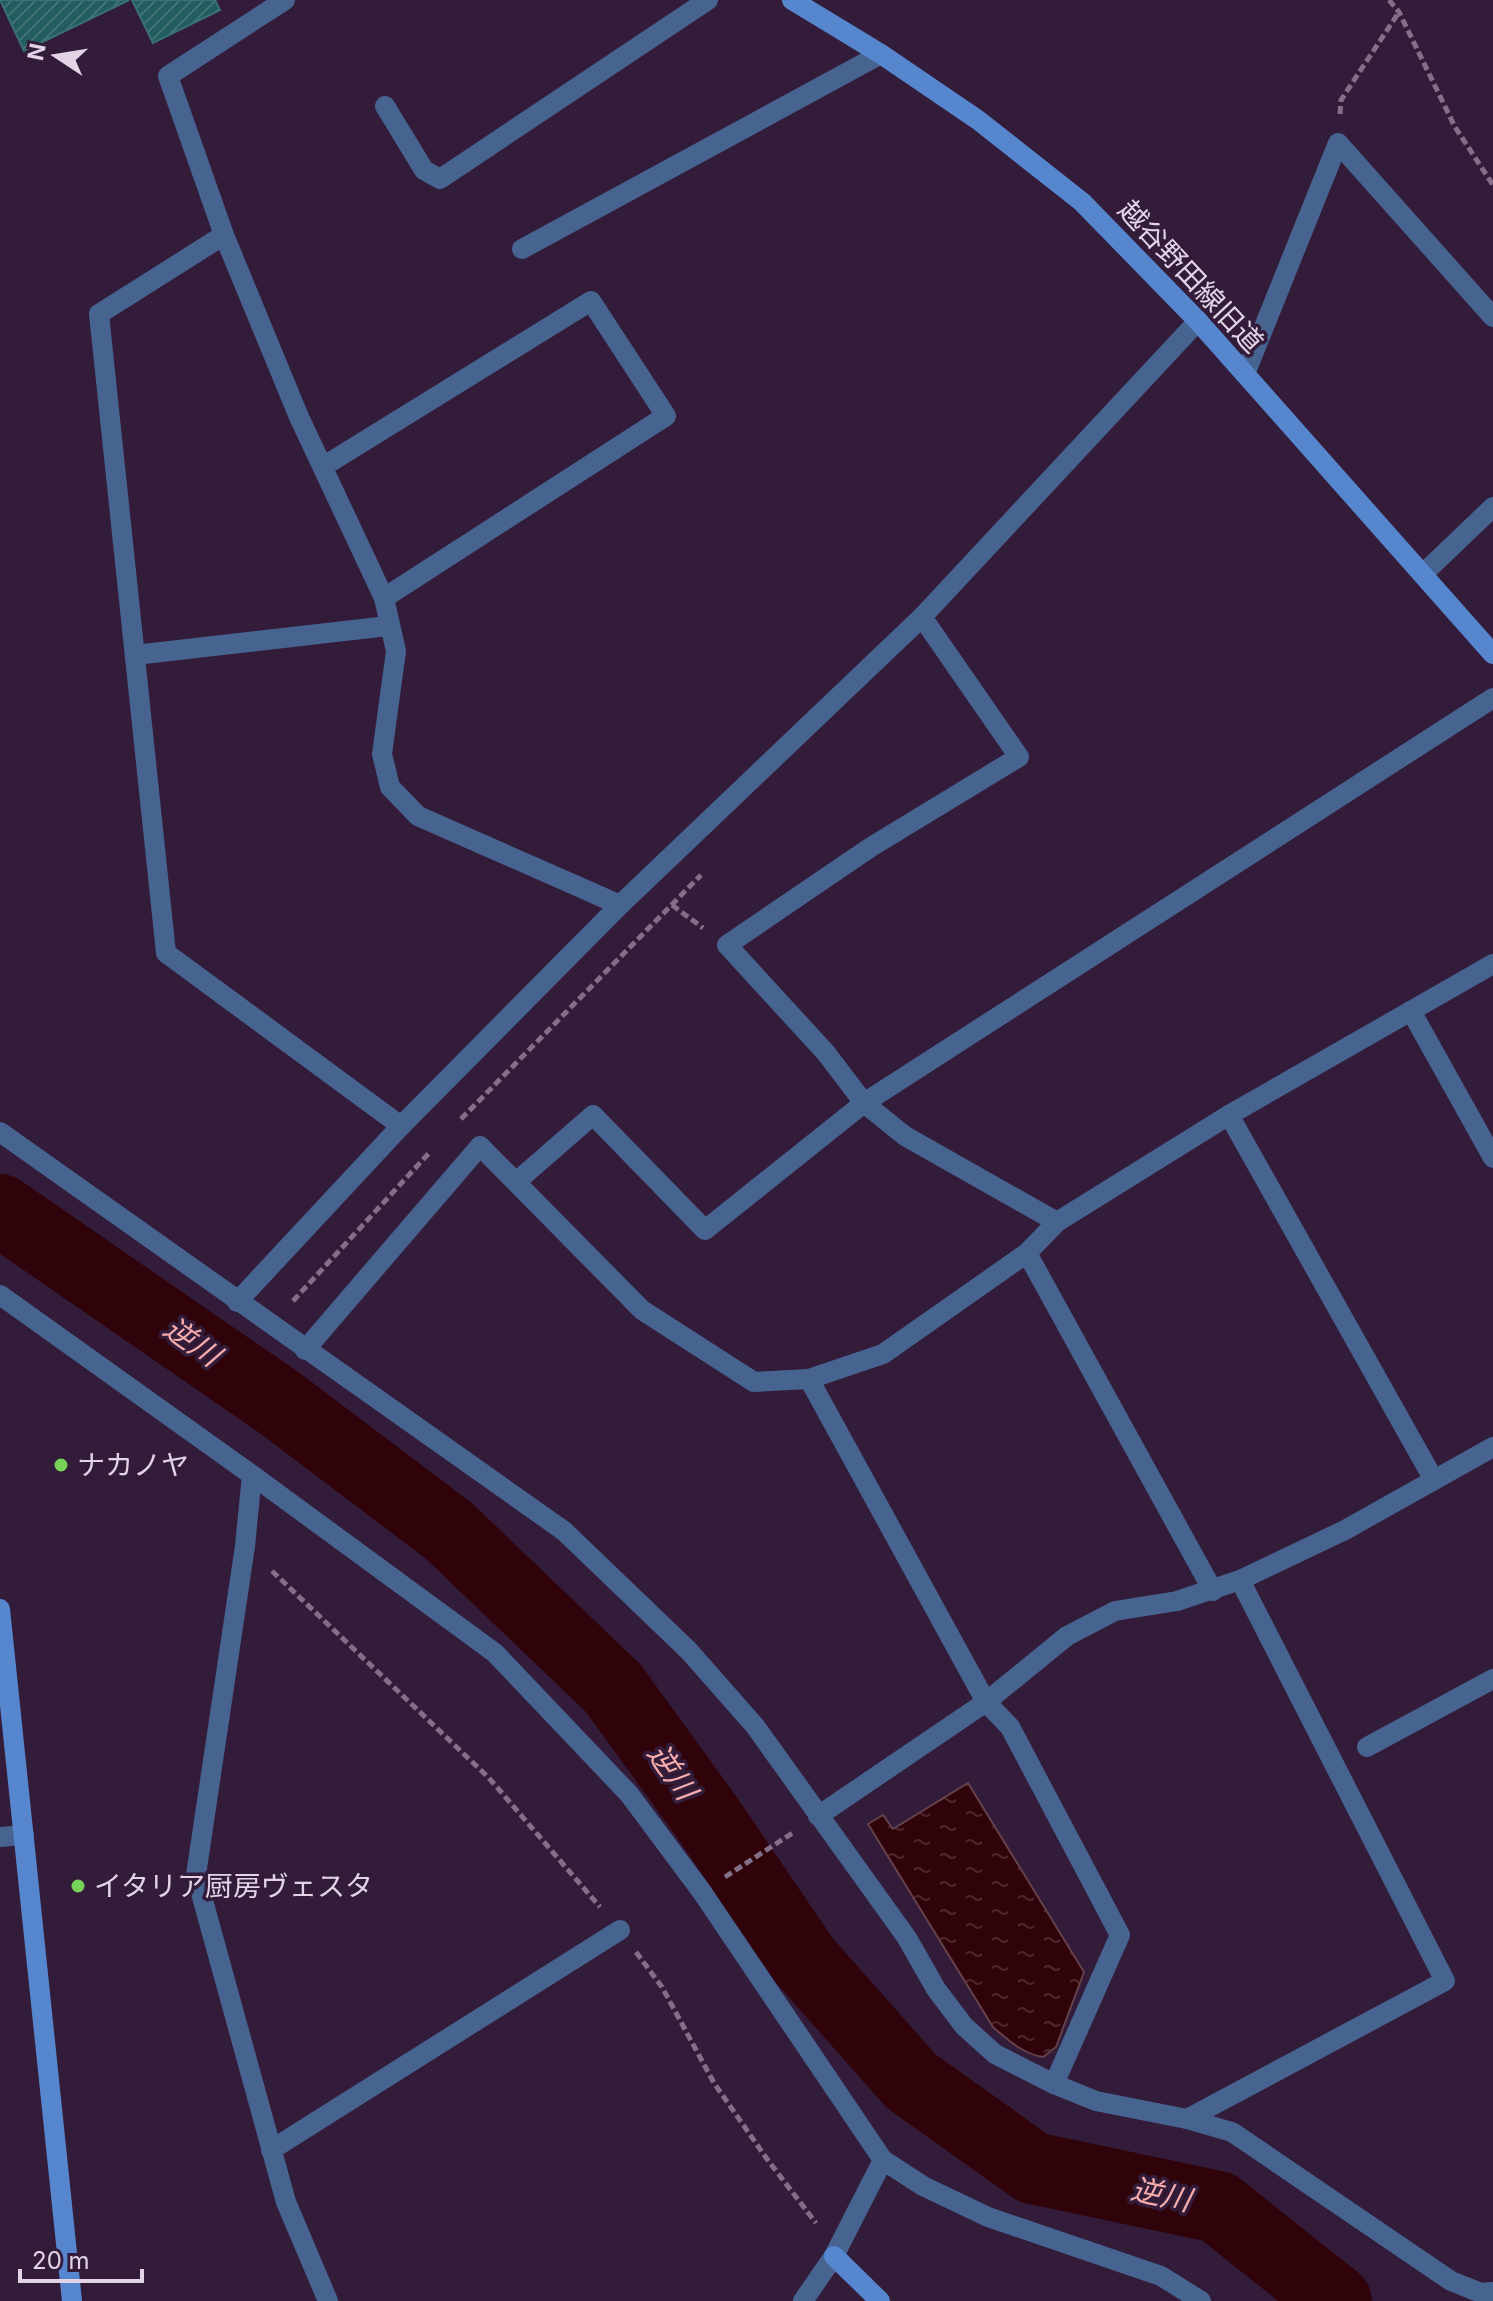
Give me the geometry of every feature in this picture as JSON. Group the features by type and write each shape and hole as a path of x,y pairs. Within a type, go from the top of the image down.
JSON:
{"street":[{"path":"285,0 168,76 224,235 299,417 384,598 396,651 382,754 390,787 418,816 620,905"},
{"path":"385,106 424,170 440,179 708,0"},
{"name":"越谷野田線旧道","path":"792,0 881,54 978,120 1082,202 1198,321 1493,654"},
{"path":"522,249 881,54"},
{"path":"1245,374 1338,143 1493,317"},
{"path":"224,235 99,314 166,953 401,1126"},
{"path":"324,466 591,301 666,416 384,598"},
{"path":"237,1302 401,1126 620,905 922,617 1198,321"},
{"path":"1423,574 1493,507"},
{"path":"922,617 1019,757 871,847 727,945 826,1053 864,1103 905,1136 1057,1222"},
{"path":"135,655 388,626"},
{"path":"516,1182 593,1115 705,1230 864,1103 1493,698"},
{"path":"305,1350 480,1146 642,1310 754,1382 809,1379 883,1354 1027,1253 1057,1222 1229,1115 1493,964"},
{"path":"1411,1011 1493,1158"},
{"path":"1229,1115 1434,1480"},
{"path":"0,1132 564,1531 689,1651 755,1726 907,1938 936,1989 964,2026 995,2054 1096,2101 1187,2119 1232,2132 1451,2281 1481,2293 1493,2292"},
{"path":"1027,1253 1213,1591"},
{"path":"0,1295 495,1653 629,1794 702,1892 883,2160 923,2186 988,2217 1161,2276 1201,2301"},
{"path":"809,1379 986,1702 1010,1727 1120,1935 1054,2084"},
{"path":"818,1816 986,1702 1067,1636 1115,1611 1177,1601 1240,1580 1345,1530 1493,1447"},
{"path":"252,1475 245,1546 196,1875 286,2202 328,2301"},
{"path":"1187,2119 1445,1981 1240,1580"},
{"path":"0,1609 72,2301"},
{"path":"1367,1747 1493,1679"},
{"path":"0,1837 24,1835"},
{"path":"271,2150 620,1930"},
{"path":"803,2301 834,2256 883,2160"},
{"path":"834,2256 880,2301"}],"path":[{"path":"1389,0 1399,12 1455,127 1493,185"},
{"path":"1338,143 1341,100 1399,12"},
{"path":"672,905 727,945"},
{"path":"245,1546 489,1778 620,1930 662,1987 714,2083 820,2228 834,2256"},
{"path":"734,1871 795,1831"}],"water":[{"path":"968,1783 1084,1972 1056,2047 1043,2057 1022,2050 993,2027 868,1824 883,1815 893,1829"}],"building":[{"path":"0,0 129,0 24,51"},
{"path":"132,0 215,0 220,10 153,43"}],"waterway":[{"name":"逆川","path":"0,1210 281,1404 449,1531 613,1688 706,1816 804,1960 911,2081 1033,2168 1218,2207 1336,2301"}],"place":[{"name":"ナカノヤ","path":"61,1465"},
{"name":"イタリア厨房ヴェスタ","path":"78,1886"}]}
